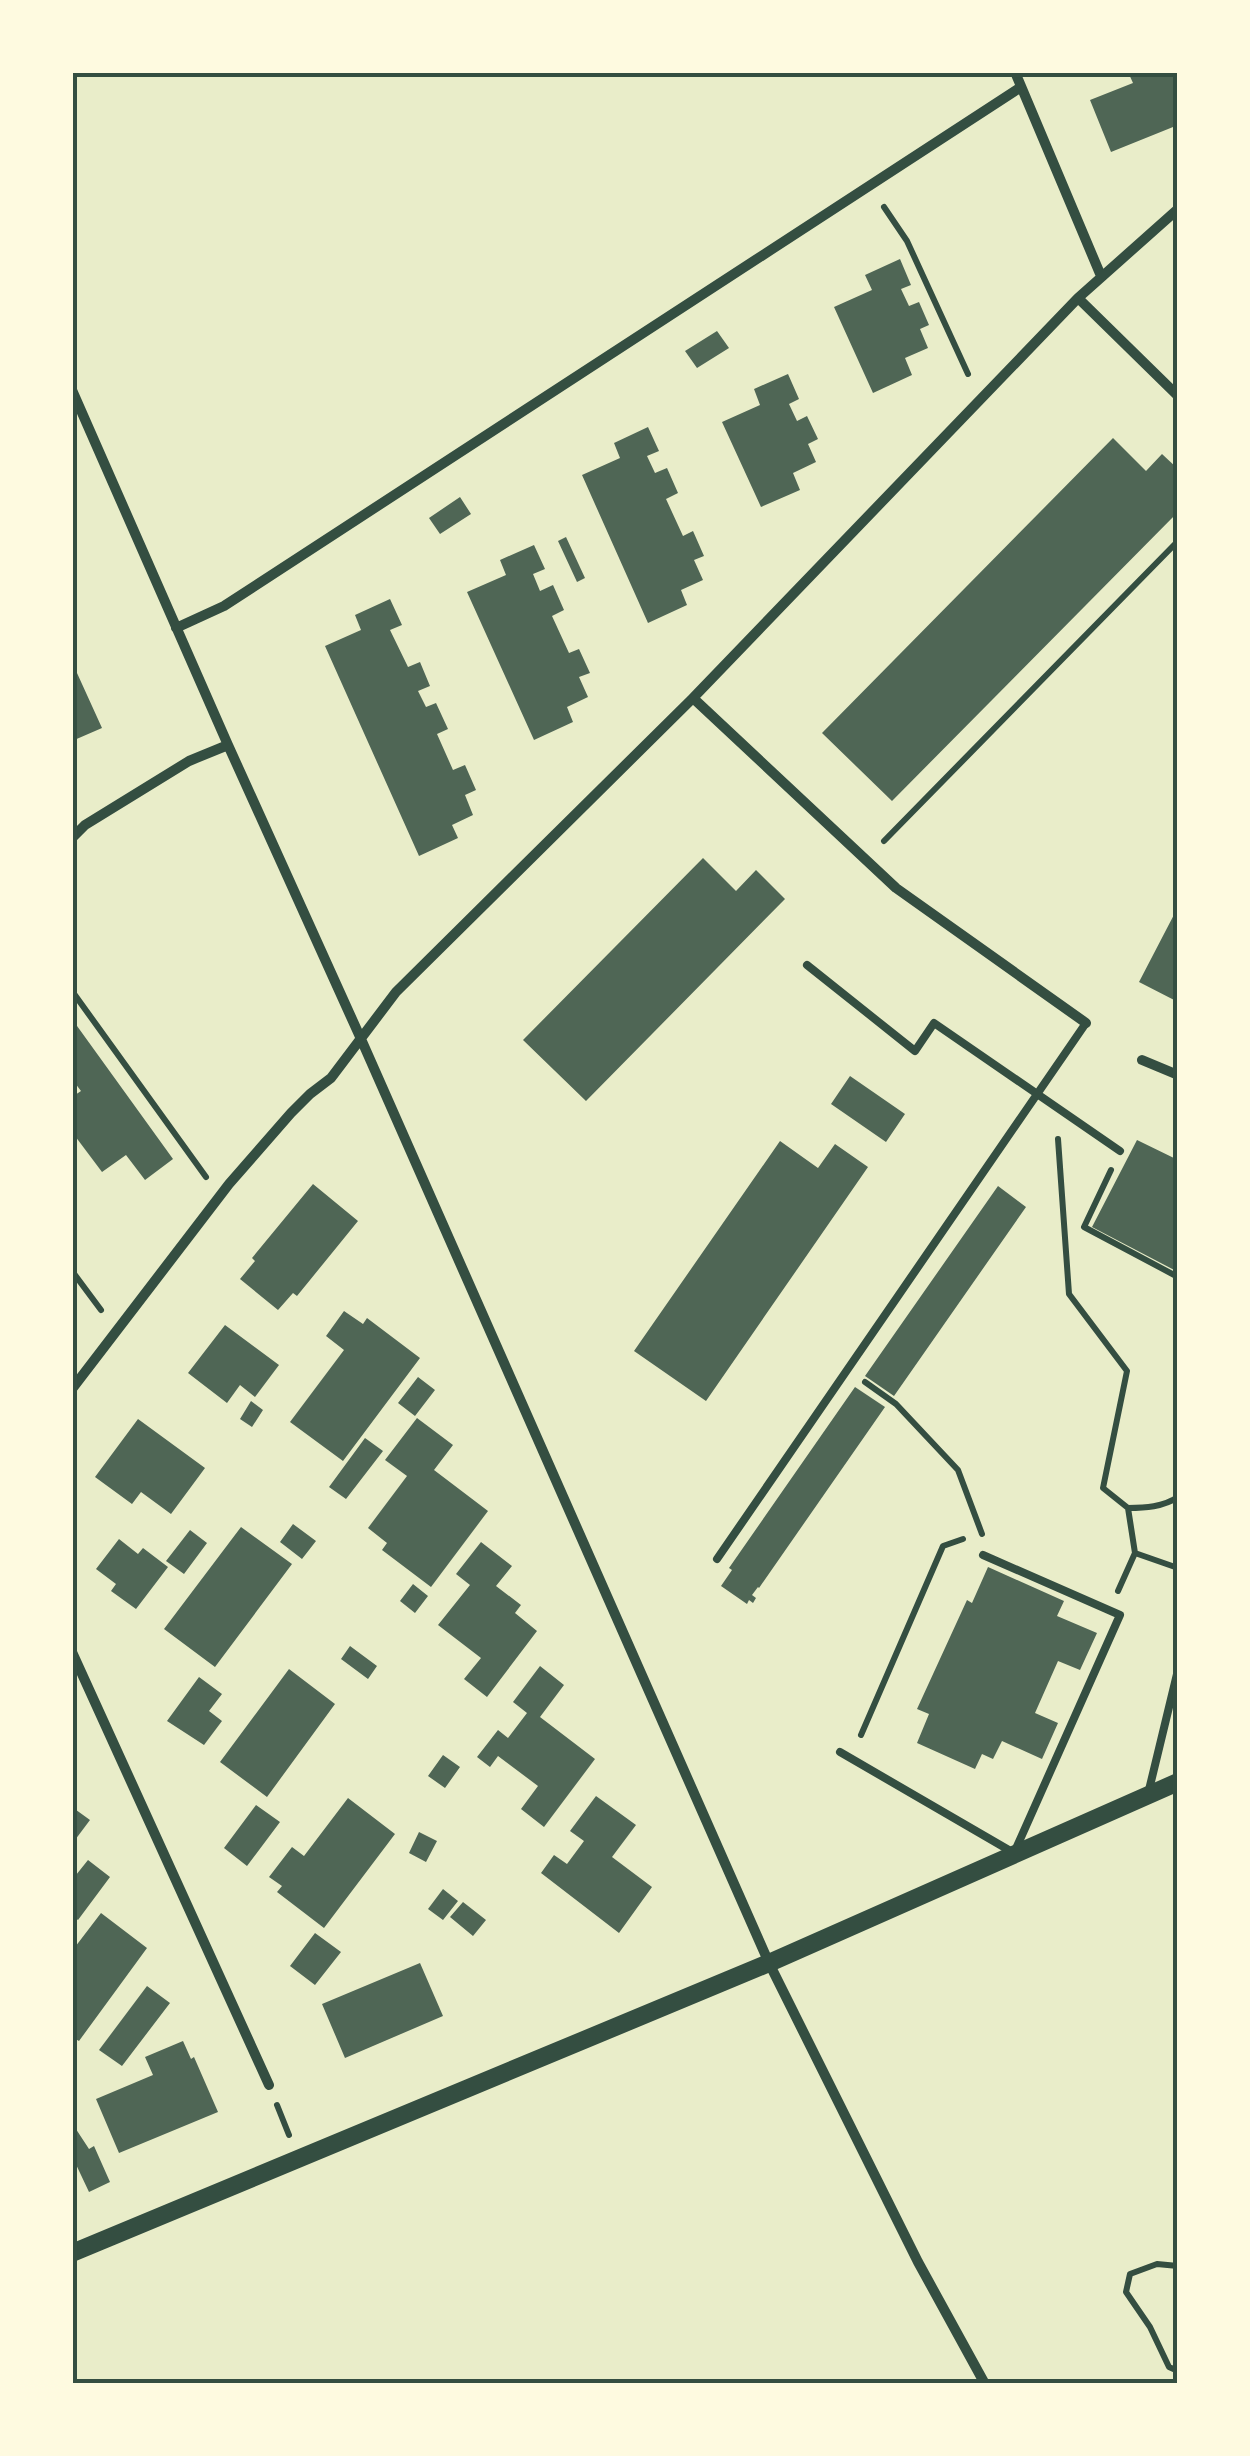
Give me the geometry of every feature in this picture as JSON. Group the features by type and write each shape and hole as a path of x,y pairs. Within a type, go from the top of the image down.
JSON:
{"street":[{"path":"1015,72 1101,276"},
{"path":"176,628 224,606 1021,86"},
{"path":"72,1389 220,1196 291,1113 332,1078 396,992 694,698 1078,298 1178,208"},
{"path":"1078,298 1178,396"},
{"path":"72,390 76,409 361,1039 769,1963 918,2262 985,2384"},
{"path":"694,698 896,888 1086,1023"},
{"path":"72,838 85,825 189,761 228,744"},
{"path":"1142,1060 1178,1076"},
{"path":"72,1652 269,2086"},
{"path":"72,2253 769,1963 1178,1782"}],"lane":[{"path":"807,965 915,1051 934,1023 1120,1151"},
{"path":"717,1558 1086,1023"},
{"path":"840,1752 1014,1853 1120,1615 984,1556"},
{"path":"1148,1794 1178,1670"}],"path":[{"path":"868,186 907,241 980,401"},
{"path":"865,860 1178,541"},
{"path":"72,992 220,1196"},
{"path":"1055,1108 1069,1294 1127,1370 1103,1488 1128,1508 1149,1508 1178,1497"},
{"path":"1120,1151 1084,1227 1178,1277"},
{"path":"72,1271 116,1332"},
{"path":"847,1369 896,1404 958,1470 982,1533 984,1556"},
{"path":"1109,1610 1136,1553 1128,1508"},
{"path":"851,1759 943,1546 982,1533"},
{"path":"1136,1553 1178,1568"},
{"path":"269,2086 299,2159"},
{"path":"1178,2266 1157,2264 1130,2274 1126,2292 1150,2326 1169,2367 1178,2371"}],"building":[{"path":"1128,72 1178,72 1178,125 1111,152 1090,100 1133,83"},
{"path":"900,259 911,285 901,289 909,306 919,302 929,325 920,329 928,348 905,358 912,375 873,393 834,307 872,290 865,275"},
{"path":"717,331 729,348 697,368 685,351"},
{"path":"788,374 799,399 789,404 797,421 807,416 818,439 808,444 816,462 793,473 800,490 761,507 722,422 760,405 754,389"},
{"path":"648,427 659,451 647,456 655,473 667,468 678,493 666,499 683,536 693,531 704,556 694,560 703,580 681,590 687,605 648,623 582,475 620,458 614,443"},
{"path":"1113,438 1146,471 1162,454 1178,469 1178,512 892,801 822,733"},
{"path":"460,497 471,514 440,534 429,518"},
{"path":"566,537 585,578 577,582 558,541"},
{"path":"534,545 545,569 533,574 540,591 553,585 564,610 552,616 569,653 579,649 590,673 579,677 588,697 567,707 573,722 534,740 467,592 506,575 500,560"},
{"path":"390,599 402,625 390,630 408,667 420,662 430,686 418,691 426,707 436,703 448,729 437,734 453,770 465,765 476,790 465,795 473,815 452,825 458,838 419,856 325,646 361,630 355,615"},
{"path":"72,662 102,728 72,741"},
{"path":"703,858 736,891 756,870 785,899 586,1101 523,1040"},
{"path":"1178,907 1178,1002 1139,982"},
{"path":"72,1019 173,1159 145,1180 126,1155 102,1172 72,1132 72,1097 81,1091 72,1079"},
{"path":"850,1076 905,1114 886,1142 831,1104"},
{"path":"1137,1140 1178,1160 1178,1272 1092,1227"},
{"path":"780,1141 818,1168 835,1144 868,1167 706,1401 634,1351"},
{"path":"313,1184 358,1221 297,1296 293,1293 278,1310 240,1279 255,1261 252,1258"},
{"path":"998,1186 1026,1207 894,1396 865,1376"},
{"path":"344,1311 363,1324 367,1318 420,1358 343,1461 290,1422 344,1350 326,1336"},
{"path":"225,1325 279,1365 255,1397 240,1385 227,1403 188,1373"},
{"path":"418,1377 435,1390 415,1416 398,1403"},
{"path":"855,1387 885,1407 752,1595 756,1598 753,1603 749,1600 747,1604 721,1586 732,1570 729,1568"},
{"path":"251,1401 263,1410 252,1427 240,1419"},
{"path":"417,1418 453,1445 434,1470 488,1511 431,1587 382,1550 387,1543 368,1528 407,1476 385,1460"},
{"path":"138,1419 205,1468 171,1514 141,1492 132,1504 95,1477"},
{"path":"365,1438 383,1451 346,1499 329,1487"},
{"path":"293,1524 316,1541 302,1559 280,1542"},
{"path":"241,1527 292,1564 215,1667 164,1629"},
{"path":"190,1530 207,1543 184,1574 166,1561"},
{"path":"119,1539 138,1554 143,1548 168,1567 136,1609 111,1591 116,1584 96,1569"},
{"path":"481,1542 512,1566 496,1586 521,1605 515,1613 537,1631 487,1697 464,1679 481,1658 438,1625 470,1585 456,1574"},
{"path":"988,1567 1064,1601 1057,1616 1097,1633 1080,1670 1058,1661 1035,1713 1058,1723 1042,1759 1002,1741 993,1759 982,1754 975,1769 917,1743 929,1714 917,1709 967,1600 972,1603"},
{"path":"413,1584 428,1596 415,1613 400,1601"},
{"path":"350,1646 377,1666 368,1679 341,1659"},
{"path":"540,1666 564,1685 540,1717 595,1759 544,1827 521,1809 538,1786 498,1756 490,1767 477,1757 498,1730 508,1738 527,1713 513,1702"},
{"path":"289,1669 335,1704 267,1797 220,1762"},
{"path":"199,1677 222,1694 209,1711 222,1721 204,1745 167,1721"},
{"path":"443,1755 460,1767 445,1788 428,1776"},
{"path":"596,1796 636,1825 612,1857 652,1887 619,1933 541,1873 554,1855 567,1864 584,1841 570,1831"},
{"path":"348,1798 395,1834 324,1928 277,1892 282,1886 269,1877 292,1847 304,1856"},
{"path":"256,1805 280,1822 247,1866 224,1848"},
{"path":"72,1807 90,1820 72,1844"},
{"path":"419,1832 437,1841 426,1862 409,1853"},
{"path":"88,1860 110,1877 78,1920 72,1916 72,1880"},
{"path":"443,1889 458,1901 443,1920 428,1909"},
{"path":"463,1902 486,1920 473,1936 450,1917"},
{"path":"101,1913 147,1948 79,2041 72,2037 72,1951"},
{"path":"315,1933 341,1952 315,1985 290,1966"},
{"path":"420,1963 443,2016 345,2058 322,2004"},
{"path":"147,1986 170,2003 122,2066 99,2050"},
{"path":"183,2041 218,2112 119,2153 96,2099 153,2075 145,2057"},
{"path":"72,2123 89,2149 94,2146 110,2182 89,2192 72,2156"}]}
